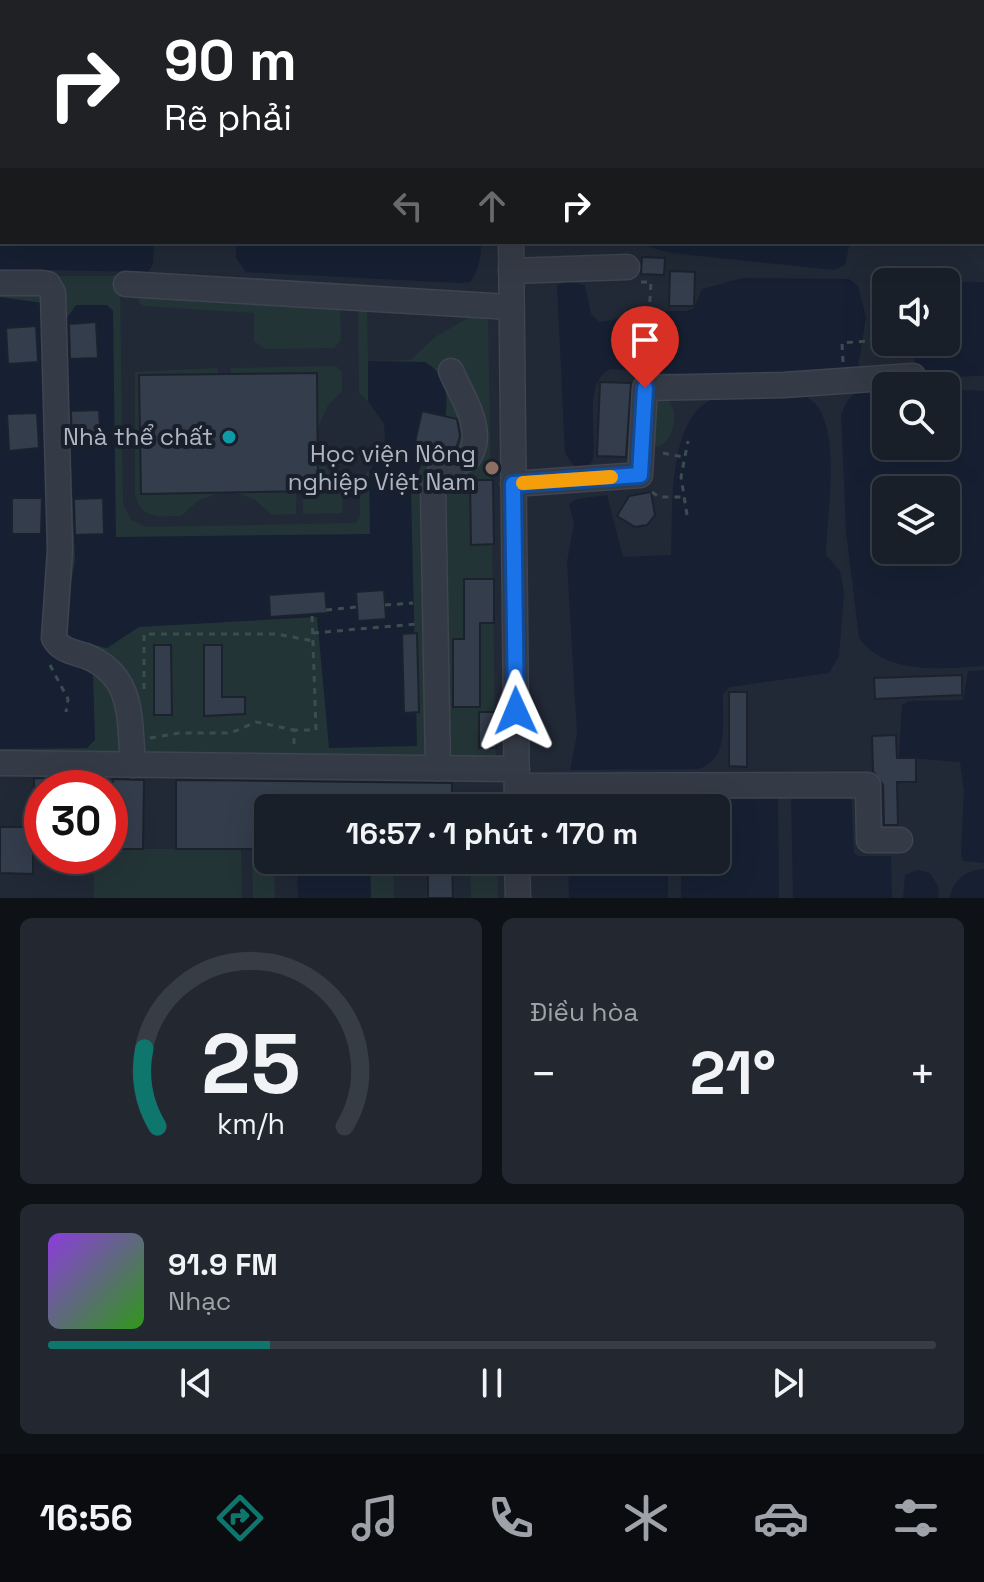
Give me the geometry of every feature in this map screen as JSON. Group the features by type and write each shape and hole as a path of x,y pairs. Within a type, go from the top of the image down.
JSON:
{"street":[{"path":"511,244 517,788"},
{"path":"511,271 627,267"},
{"path":"0,283 48,284 53,293 60,524 54,638 63,648 106,666 120,680 137,744"},
{"path":"126,284 511,307"},
{"path":"438,768 433,490 439,474 469,457 476,437 473,421 451,371"},
{"path":"513,484 640,475 645,388 784,385 872,379"},
{"path":"0,763 137,744 294,767 438,768 517,788 868,785 869,840 900,840"},
{"path":"517,874 518,898"}],"path":[{"path":"627,267 626,281 651,282 646,374"},
{"path":"843,370 842,343 867,341"},
{"path":"687,515 682,497 683,457 688,441"},
{"path":"674,454 683,457"},
{"path":"671,499 682,497"},
{"path":"385,605 422,602"},
{"path":"326,610 357,607"},
{"path":"137,744 156,737 231,733 256,722 294,730 316,730 312,614"},
{"path":"385,619 385,627"},
{"path":"359,621 359,629"},
{"path":"313,633 423,624"},
{"path":"144,697 144,634 277,634 313,641"},
{"path":"49,661 68,699 66,712"},
{"path":"294,730 294,767"},
{"path":"137,744 156,737"}],"shaded area":[{"path":"0,276 120,276 123,504 131,520 146,527 356,523 360,516 360,479 379,457 385,436 379,414 359,393 358,306 367,307 368,361 411,360 435,337 475,314 488,319 496,775 128,774 128,770 24,770 24,773 0,773"},
{"path":"139,296 340,308 341,340 334,348 265,349 254,341 254,313 144,306 139,303"},
{"path":"336,366 342,372 342,391 328,405 318,428 316,373 231,374 231,368"},
{"path":"217,368 218,374 140,375 141,494 219,493 199,500 181,516 152,515 142,508 135,494 135,372"},
{"path":"655,396 668,399 674,418 669,437 659,447 650,445"},
{"path":"318,446 327,469 343,484 342,513 303,514 303,492 318,491"},
{"path":"233,492 296,492 296,514 272,515 254,499"},
{"path":"128,849 241,849 242,898 94,898 94,874 128,874"},
{"path":"254,849 254,874 274,874 275,898 253,898"},
{"path":"370,874 393,874 394,898 371,898"},
{"path":"470,874 497,874 498,898 471,898"}],"water":[{"path":"0,244 154,244 153,264 148,272 0,269"},
{"path":"236,244 481,244 479,263 473,277 470,282 460,283 246,272 236,258"},
{"path":"647,244 850,244 845,265 834,270 671,253"},
{"path":"743,278 849,279 858,286 866,317 858,367 852,371 695,375 611,369 602,375 596,385 592,462 586,467 574,466 565,453 557,285 568,281 585,285 591,314 599,322 624,318 633,311 687,311 694,308 702,289"},
{"path":"960,282 984,282 984,376 929,372 914,362 915,356 960,356"},
{"path":"0,297 43,303 49,552 45,616 93,674 95,740 87,748 0,749"},
{"path":"76,305 107,305 113,311 116,537 370,534 369,471 383,452 385,438 384,424 368,401 368,361 425,362 436,370 446,391 438,452 423,461 411,489 417,746 329,748 317,617 139,627 107,648 66,638 66,612 75,560 65,321"},
{"path":"872,388 872,460 960,460 960,390 984,391 984,666 933,668 899,664 870,650 859,638 846,531 841,415 848,400 864,389"},
{"path":"804,396 817,406 825,422 831,467 826,555 840,571 844,593 839,656 829,673 730,687 723,694 720,748 708,764 698,769 570,770 577,734 567,562 574,523 569,504 577,499 607,495 623,557 671,555 676,463 691,419 704,404 722,397"},
{"path":"984,670 984,863 963,861 961,855 964,791 960,762 899,757 902,705 909,701 963,700 968,671"},
{"path":"778,792 779,898 681,898 681,874 730,874 730,794 680,793"},
{"path":"791,792 851,792 854,853 858,856 891,856 892,898 793,898"},
{"path":"567,793 667,793 667,794"},
{"path":"984,869 984,898 949,898 961,877"},
{"path":"918,870 930,873 938,886 939,898 903,898 905,875"},
{"path":"297,874 370,874 371,898 298,898"},
{"path":"568,874 668,874 668,898 569,898"}],"building":[{"path":"642,257 665,258 664,275 641,274"},
{"path":"670,271 695,272 694,306 669,306"},
{"path":"96,322 98,358 70,359 69,324"},
{"path":"36,326 38,362 8,364 6,328"},
{"name":"Nhà thể chất","path":"317,373 318,491 141,494 139,375"},
{"path":"600,382 631,383 626,457 597,456"},
{"path":"99,410 101,445 72,447 71,411"},
{"path":"422,411 457,419 460,436 457,446 450,450 415,442"},
{"path":"37,413 39,448 9,451 7,414"},
{"path":"470,480 493,480 494,544 471,545"},
{"path":"651,492 655,515 647,525 635,527 617,516 629,496"},
{"path":"12,498 42,498 41,534 12,534"},
{"path":"103,498 104,534 75,535 74,499"},
{"path":"464,579 494,579 494,623 480,623 480,707 453,707 453,639 464,639"},
{"path":"384,590 386,619 358,621 356,592"},
{"path":"325,591 327,613 270,617 269,595"},
{"path":"417,633 419,712 404,713 402,634"},
{"path":"154,645 171,645 172,715 154,715"},
{"path":"204,645 222,645 222,697 245,697 245,714 204,716"},
{"path":"962,675 962,695 875,699 874,678"},
{"path":"729,692 747,692 747,767 729,766"},
{"path":"479,712 495,712 496,748 479,748"},
{"path":"896,735 897,758 916,758 916,782 897,782 898,825 884,825 883,785 873,771 872,736"},
{"path":"128,779 144,780 143,849 128,849"},
{"path":"176,780 452,783 452,794 254,794 254,849 176,849"},
{"path":"0,827 24,827 24,874 0,873"},
{"path":"428,874 452,874 453,898 428,898"}],"slow traffic":[{"path":"523,483 611,477"}],"place":[{"name":"Nhà thể chất","path":"229,437"},
{"name":"Học viện Nông nghiệp Việt Nam","path":"492,468"}],"route":[{"path":"516,711 513,484 640,475 645,388"}]}
